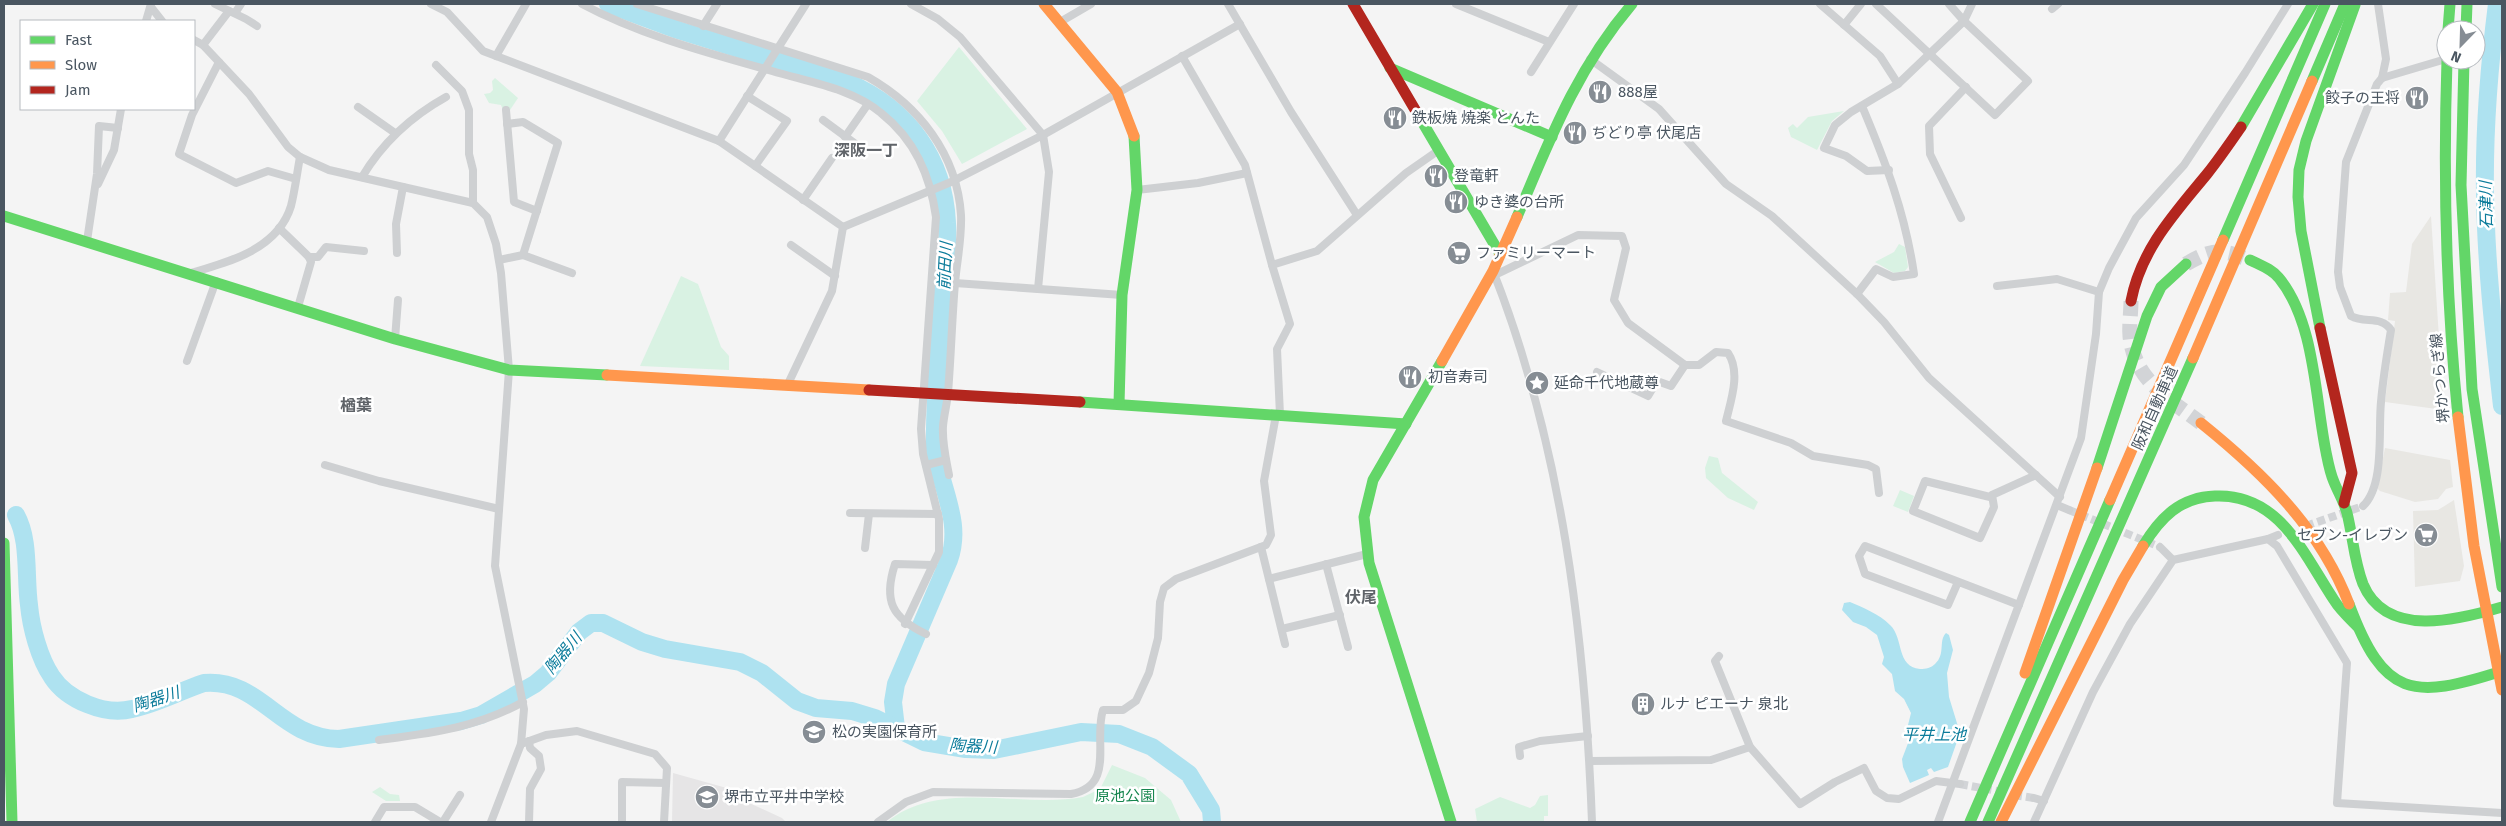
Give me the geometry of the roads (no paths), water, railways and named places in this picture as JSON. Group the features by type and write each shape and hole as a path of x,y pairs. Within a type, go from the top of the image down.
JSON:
{"main road":[{"path":"1044,4 1117,92 1134,136 1136,190 1122,295 1119,404"},
{"path":"1353,4 1500,254"},
{"path":"1451,822 1367,554 1363,527 1370,488 1494,273 1500,254 1552,137 1590,59 1632,4"},
{"path":"2131,301 2133,285 2152,243 2203,179 2242,125 2291,46 2314,4"},
{"name":"阪和自動車道","path":"1971,819 2324,4"},
{"name":"阪和自動車道","path":"1988,822 2188,370 2345,4"},
{"path":"2344,503 2352,473 2301,231 2298,197 2299,170 2306,142 2355,4"},
{"path":"2449,20 2450,4"},
{"path":"2466,20 2467,4"},
{"path":"1390,68 1552,137"},
{"name":"堺かつらぎ線","path":"2446,70 2444,184 2451,336 2467,499 2486,612 2501,672 2502,690"},
{"name":"堺かつらぎ線","path":"2464,70 2461,185 2472,389 2502,587"},
{"path":"4,216 191,273 395,339 509,370 924,392 1406,424"},
{"path":"2250,260 2266,268 2279,278 2297,308 2304,332 2332,476 2344,503 2361,575 2368,594 2379,607 2396,616 2418,621 2457,618 2502,607"},
{"path":"1971,819 2076,532 2147,316 2161,287 2186,264"},
{"path":"2201,423 2257,468 2303,519 2323,549 2344,589 2357,626 2373,656 2386,672 2406,684 2427,688 2460,685 2501,672"},
{"path":"2001,822 2124,578 2159,523 2173,508 2194,499 2217,495 2245,499 2267,510 2289,529 2310,558 2332,599 2357,626"},
{"path":"4,543 12,822"}],"street":[{"path":"215,4 257,26"},
{"path":"203,45 241,4"},
{"path":"431,4 447,12 483,51 719,141 843,227"},
{"path":"496,56 526,4"},
{"path":"582,4 624,24 845,92 880,112 910,141 920,159 933,192 936,217 921,430 926,465 938,514 940,552 905,624"},
{"path":"637,4 868,76 893,91 914,110 930,130 943,151 954,181 960,214 943,426 946,460 950,475"},
{"path":"704,26 717,4"},
{"path":"719,141 806,4"},
{"path":"911,4 938,19 960,37 1043,135 1049,172 1038,289"},
{"path":"1060,22 1091,4"},
{"path":"1228,4 1290,112 1357,215"},
{"path":"1456,4 1549,42"},
{"path":"1531,72 1574,4"},
{"path":"1820,4 1880,56 1898,84"},
{"path":"1844,26 1861,4"},
{"path":"1876,4 1996,115 2028,81 1964,21 1949,4"},
{"path":"1889,170 1867,171 1846,156 1824,148 1835,125 1851,112 1898,84 1964,21 1972,4"},
{"path":"1938,822 2081,438 2087,408 2099,292 2122,242 2136,218 2184,166 2246,73 2288,4"},
{"path":"2364,506 2369,501 2374,489 2381,438 2381,404 2391,330 2387,324 2381,321 2351,316 2340,286 2338,258 2346,162 2382,78 2386,59 2378,4"},
{"path":"146,20 151,5"},
{"path":"151,5 161,20"},
{"path":"843,227 933,192 1043,135 1240,24"},
{"path":"195,41 203,45 249,94 288,147 300,157 330,170 473,204 487,217 499,260 509,370 495,566 522,700 525,743 491,822"},
{"path":"878,822 906,802 933,792 1079,792 1087,789 1093,783 1100,770 1100,722 1103,710 1123,710 1136,701 1149,673 1158,638 1160,602 1164,588 1176,579 1266,545 1271,535 1264,481 1278,415 1277,348 1290,324 1245,165 1182,56"},
{"path":"1590,59 1659,109 1726,184 1772,216 1856,294 1884,322 1929,378 2060,497"},
{"path":"195,109 219,62"},
{"path":"2382,78 2436,63"},
{"path":"436,65 462,91 469,110 469,154 473,170 473,204"},
{"path":"1961,218 1930,154 1930,126 1966,87"},
{"path":"362,178 377,153 395,133 410,120 446,96"},
{"path":"747,96 787,121 755,166"},
{"path":"846,137 868,104"},
{"path":"1856,294 1876,269 1893,277 1914,274 1909,236 1889,170 1862,106"},
{"path":"358,107 395,133"},
{"path":"94,192 114,150 121,110"},
{"path":"195,110 179,154 236,182 268,171 296,179"},
{"path":"506,110 514,202 537,211"},
{"path":"823,120 861,148"},
{"path":"507,124 523,122 558,143 523,255"},
{"path":"87,241 94,192 99,126 118,128"},
{"path":"1272,265 1317,251 1406,173 1439,150"},
{"path":"191,273 212,267 265,244 279,228 291,206 300,157"},
{"path":"803,200 832,158"},
{"path":"1136,190 1198,183 1247,173"},
{"path":"397,253 396,224 403,187"},
{"path":"788,386 832,291 843,227"},
{"path":"279,228 310,257 311,262 298,308"},
{"path":"1592,822 1588,736 1573,596 1559,496 1537,400 1494,273 1578,235 1622,236 1626,248 1614,300 1628,323 1685,365 1699,365 1716,352 1728,353 1734,368 1726,421 1791,443 1813,456 1868,465 1876,469 1878,474 1879,493"},
{"path":"791,245 835,276"},
{"path":"310,257 318,257 326,247 364,251"},
{"path":"499,260 523,255 572,273"},
{"path":"1997,286 2056,280 2099,292"},
{"path":"187,361 216,281"},
{"path":"955,283 1122,295"},
{"path":"395,339 398,300"},
{"path":"1597,372 1648,396 1657,381 1671,386 1685,365"},
{"path":"926,465 946,460"},
{"path":"325,465 379,481 499,508"},
{"path":"1992,495 1994,506 1980,538 1913,510 1925,480 1990,496 1992,495 2036,475"},
{"path":"2057,505 2069,510"},
{"path":"850,513 938,514"},
{"path":"865,548 869,514"},
{"path":"2034,822 2093,692 2130,624 2173,560 2278,536"},
{"path":"2268,539 2278,546 2346,663 2337,802 2502,813"},
{"path":"1958,582 1948,605 1865,574 1859,556 1866,546 2019,605"},
{"path":"1261,547 1285,644"},
{"path":"2160,547 2173,560"},
{"path":"1269,579 1367,554"},
{"path":"926,634 905,624 895,611 889,591 895,564 933,565"},
{"path":"1326,564 1348,647"},
{"path":"1282,629 1340,615"},
{"path":"1719,656 1715,661 1750,747 1800,804 1836,782 1864,768 1876,791 1886,798 1899,799 1936,781 1960,784"},
{"path":"379,740 458,729 505,712 522,700"},
{"path":"525,743 546,735 577,731 655,754 667,768 664,822"},
{"path":"1520,756 1519,747 1540,741 1588,736"},
{"path":"525,743 539,756 541,769 530,788 529,822"},
{"path":"1590,761 1711,760 1750,747"},
{"path":"622,822 622,782 666,783"},
{"path":"375,822 384,807 414,807 441,822 460,795"},
{"path":"2034,798 2044,801"}],"water":[{"name":"平井上池","path":"1850,602 1876,614 1890,625 1897,637 1904,658 1912,667 1924,669 1933,665 1940,656 1944,636 1946,633 1949,635 1953,650 1947,673 1949,697 1960,733 1948,767 1934,772 1931,768 1927,770 1929,775 1910,783 1903,767 1902,759 1910,738 1908,725 1911,713 1904,699 1895,691 1892,674 1882,664 1884,657 1877,635 1866,627 1853,622 1842,610 1844,603"}],"waterway":[{"name":"前田川","path":"608,4 678,30 849,83 889,107 905,122 919,138 939,177 947,223 947,242 937,374 935,450 952,516 953,538 949,560 896,684 893,702 896,728"},
{"name":"石津川","path":"2497,4 2488,98 2485,193 2493,326 2502,406"},
{"name":"陶器川","path":"16,515 25,547 30,614 36,642 43,661 52,677 67,693 99,708 121,711 132,709 204,683 224,684 241,689 285,720 318,736 339,739 461,721 481,715 535,684 548,673 579,632 591,623 603,623 642,642 665,649 740,662 762,673 797,701 816,708 852,711 875,718 924,742 966,749 994,750 1081,732 1119,734 1152,747 1189,774 1211,810 1212,822"}],"tunnel":[{"path":"2186,264 2203,255 2217,252 2231,253 2249,260"},
{"path":"2131,301 2130,336 2138,365 2155,387 2201,423"},
{"path":"2306,526 2363,506"},
{"path":"2069,510 2160,547"},
{"path":"1960,784 2003,792"},
{"path":"2014,795 2034,798"}],"place":[{"name":"888屋","path":"1600,92"},
{"name":"餃子の王将","path":"2417,98"},
{"name":"鉄板焼 焼楽 とんた","path":"1395,118"},
{"name":"ぢどり亭 伏尾店","path":"1575,133"},
{"name":"登竜軒","path":"1436,176"},
{"name":"ゆき婆の台所","path":"1456,202"},
{"name":"ファミリーマート","path":"1459,253"},
{"name":"初音寿司","path":"1410,377"},
{"name":"延命千代地蔵尊","path":"1537,383"},
{"name":"セブン-イレブン","path":"2426,535"},
{"name":"ルナ ピエーナ 泉北","path":"1643,704"},
{"name":"松の実園保育所","path":"814,732"},
{"name":"堺市立平井中学校","path":"707,797"}],"district":[{"name":"深阪一丁","path":"866,150"},
{"name":"楢葉","path":"356,405"},
{"name":"伏尾","path":"1361,597"}],"park label":[{"name":"原池公園","path":"1125,796"}]}
